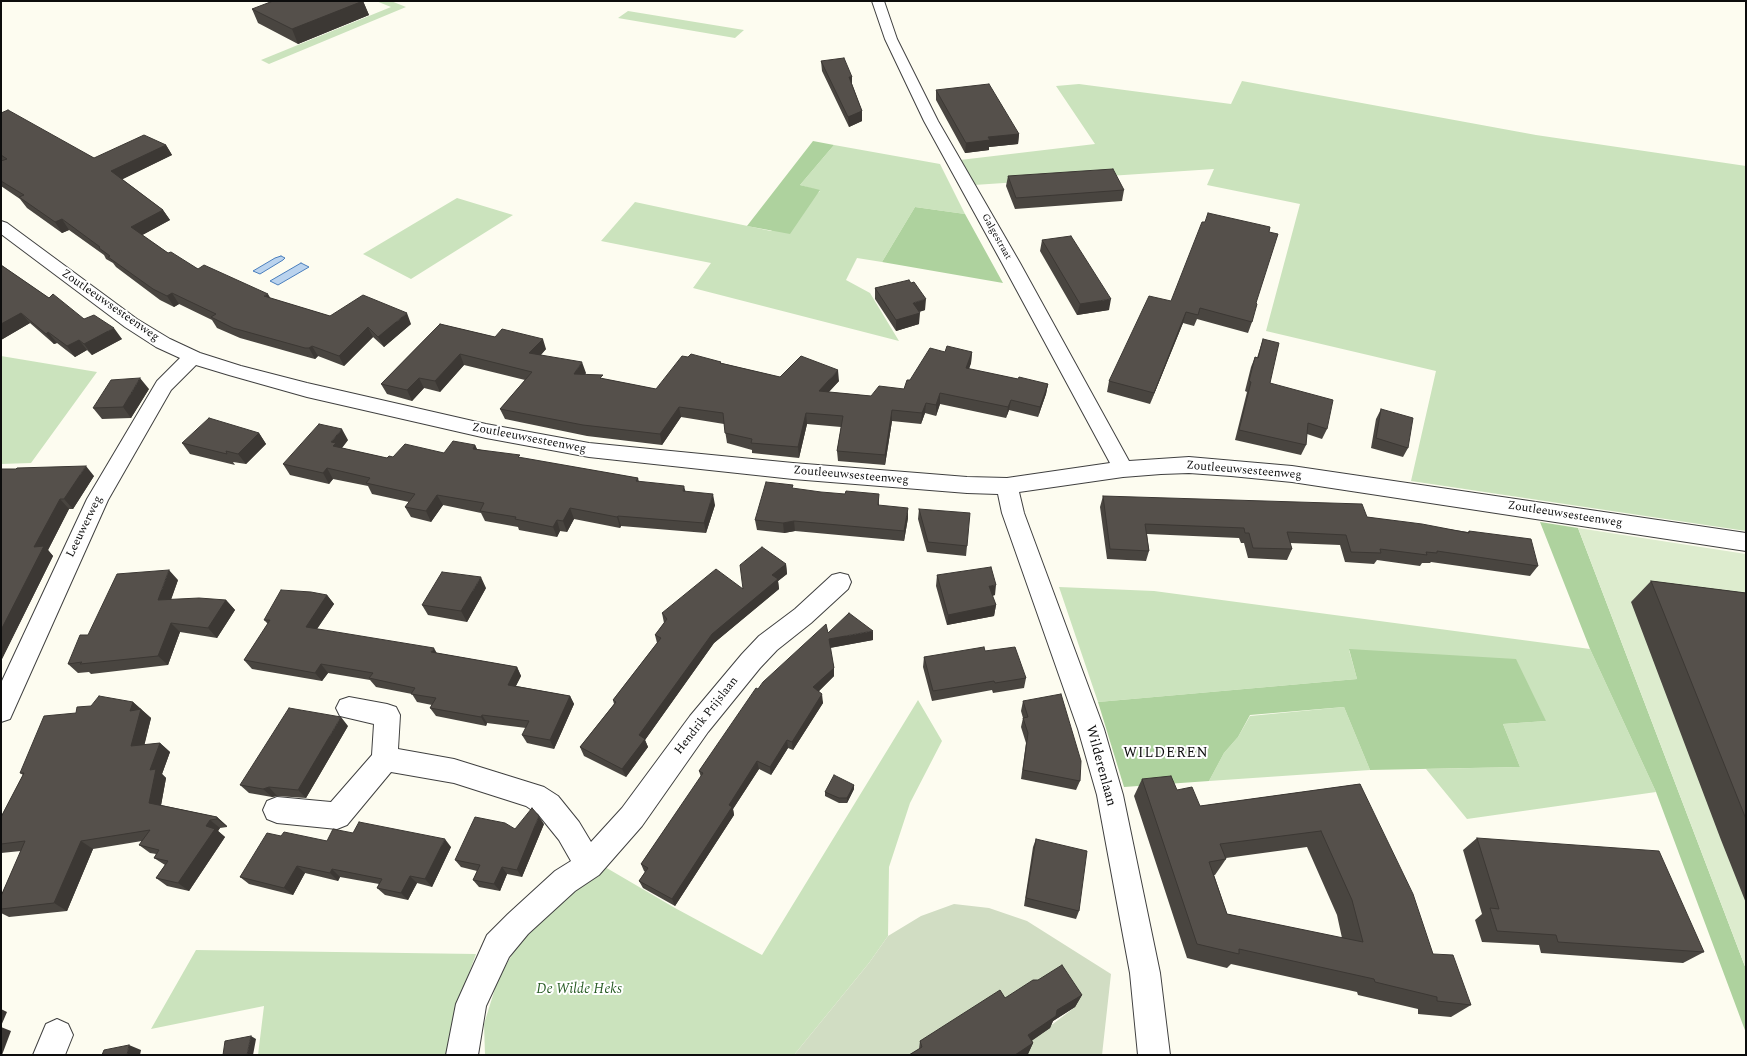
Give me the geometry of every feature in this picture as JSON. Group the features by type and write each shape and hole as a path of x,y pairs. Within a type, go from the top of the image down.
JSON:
{"street":[{"name":"Galgestraat","path":"878,1 891,39 931,121 1011,263 1123,469"},
{"name":"Zoutleeuwsesteenweg","path":"1,226 131,323 163,343 193,358 307,390 486,431 589,450 792,471 966,485 1007,486 1123,469 1189,465 1231,468 1284,474 1746,542"},
{"name":"Leeuwerweg","path":"1,711 98,499 164,386 178,370 193,358"},
{"name":"Wilderenlaan","path":"1007,486 1013,513 1091,728 1110,795 1145,973 1154,1055"},
{"name":"Hendrik Prijslaan","path":"462,1055 471,1004 498,946 518,924 559,887 589,865 632,817 699,724 751,661 768,643 803,616 840,582"},
{"path":"278,810 337,816 385,759 387,715 349,708"},
{"path":"385,759 454,770 534,796 548,805 569,831 589,865"}],"green space":[{"path":"376,1 391,1 406,7 269,64 261,60 391,7"},
{"path":"628,11 744,30 735,38 618,18"},
{"path":"1242,81 1536,135 1746,166 1746,531 1411,481 1436,371 1266,331 1300,204 1207,185 1214,169 974,185 960,160 1095,144 1056,86 1079,84 1231,104"},
{"path":"813,141 834,145 800,185 820,190 790,234 747,226"},
{"path":"834,145 940,164 965,214 915,207 882,262 857,258 846,280 870,293 899,341 693,288 711,263 601,241 635,202 771,231 820,191 800,185"},
{"path":"457,198 513,215 411,279 363,254"},
{"path":"915,207 965,214 1003,283 882,262"},
{"path":"1,356 97,372 31,463 1,464"},
{"path":"1540,522 1578,528 1746,969 1746,1033 1656,792 1590,649"},
{"path":"1578,528 1746,554 1746,969"},
{"path":"1059,587 1154,591 1590,649 1656,792 1467,819 1426,769 1520,767 1503,724 1546,721 1349,650 1357,679 1098,702"},
{"path":"1349,649 1516,659 1546,721 1503,724 1520,767 1370,770 1344,707 1250,715 1238,737 1224,753 1209,781 1124,787 1098,702 1357,679"},
{"name":"De Wilde Heks","path":"918,700 942,741 910,803 889,867 888,936 869,963 794,1055 485,1055 484,1024 498,979 521,939 550,912 605,867 675,908 762,955"},
{"path":"1344,707 1370,770 1209,781 1224,753 1238,737 1250,716"},
{"path":"954,904 989,908 1027,921 1111,974 1102,1055 1026,1055 1027,1054 1023,1047 1075,1007 919,1055 794,1055 869,963 888,936 921,916"},
{"path":"196,950 476,954 448,1043 447,1055 258,1055 264,1006 151,1029"}],"water":[{"path":"281,256 285,258 260,274 253,271 275,258"},
{"path":"301,263 309,267 278,285 270,281"}],"building":[{"path":"273,1 363,1 292,29 252,9"},
{"path":"844,58 852,77 849,77 862,111 848,117 821,61"},
{"path":"989,84 1019,134 988,137 990,140 966,143 936,90"},
{"path":"8,110 94,158 144,135 166,145 111,171 163,210 131,227 168,253 171,252 198,269 204,265 268,294 264,296 330,316 363,295 407,313 378,337 368,327 339,356 312,346 305,348 233,328 211,317 216,314 172,293 167,296 153,289 108,257 110,256 99,248 100,247 62,219 55,222 19,197 24,195 1,181 1,161 7,159 1,155 1,113"},
{"path":"1113,169 1124,190 1016,198 1008,176"},
{"path":"1208,213 1270,227 1269,232 1278,234 1256,303 1252,322 1200,308 1198,315 1186,312 1154,393 1109,381 1149,296 1171,301 1202,222 1205,222"},
{"path":"1071,236 1111,299 1080,304 1042,240"},
{"path":"1,265 49,298 53,294 84,319 94,315 114,328 84,344 79,340 67,346 48,332 46,334 21,313 1,324"},
{"path":"909,280 911,283 914,282 926,299 913,303 920,313 896,320 875,288"},
{"path":"440,324 495,337 502,329 543,339 529,353 582,362 574,374 603,375 600,378 656,389 682,356 688,357 691,354 721,362 720,363 780,377 801,356 838,370 819,391 871,396 879,386 904,389 907,380 910,380 930,348 945,352 947,346 972,352 966,368 1018,379 1019,377 1048,384 1040,407 1011,400 1008,407 940,393 936,405 926,403 922,413 892,410 885,455 837,451 843,416 806,413 798,447 751,443 752,439 725,433 723,413 679,407 660,434 583,425 500,409 532,372 460,354 435,381 419,378 407,390 381,384"},
{"path":"1263,339 1279,343 1270,383 1333,400 1327,429 1308,423 1306,445 1239,430 1251,382 1249,381 1255,357 1258,358"},
{"path":"140,378 123,407 93,408 111,380"},
{"path":"1381,409 1413,418 1408,448 1376,438"},
{"path":"209,418 259,433 238,454 226,451 227,454 182,443"},
{"path":"319,424 342,429 331,442 336,443 333,446 387,458 389,456 393,457 405,444 444,453 453,441 475,445 473,449 520,455 518,457 638,478 636,481 684,486 683,491 713,494 704,523 617,517 570,508 563,521 557,520 553,527 515,519 516,517 480,511 484,503 437,495 426,511 405,507 415,494 366,483 370,478 327,468 323,473 283,464"},
{"path":"86,466 64,499 60,499 34,547 44,546 1,630 1,469"},
{"path":"766,482 793,485 792,488 821,492 845,494 846,491 879,494 878,505 908,508 904,531 794,521 783,523 755,520"},
{"path":"1103,496 1362,504 1367,517 1422,524 1469,533 1469,531 1531,539 1538,566 1437,551 1437,553 1426,552 1427,555 1380,549 1381,553 1351,552 1346,535 1287,532 1292,549 1253,548 1249,533 1245,533 1244,528 1145,524 1149,551 1110,549"},
{"path":"919,509 970,513 967,546 928,542"},
{"path":"762,547 786,564 772,575 778,579 712,634 639,735 645,739 622,769 580,747 616,702 613,700 661,638 655,635 667,619 662,613 716,569 743,589 740,565"},
{"path":"991,567 996,585 989,586 996,605 948,615 937,575"},
{"path":"169,570 158,600 199,598 226,600 208,628 171,623 158,656 68,664 80,635 88,635 117,574"},
{"path":"442,572 481,577 461,611 422,605"},
{"path":"1651,581 1746,593 1746,819"},
{"path":"281,590 311,592 327,595 306,627 434,648 431,652 517,667 508,685 570,696 550,740 522,735 529,721 482,715 481,717 430,708 436,698 411,694 415,688 369,678 373,673 321,664 315,673 244,660 270,620 264,620"},
{"path":"849,613 873,631 829,639 834,668 813,687 822,694 792,742 787,740 770,767 757,761 729,805 732,807 672,899 639,881 648,868 641,864 703,773 699,771 756,688 758,689 763,682 826,624 828,633"},
{"path":"984,647 985,651 1015,647 1026,678 995,683 994,681 933,691 924,657"},
{"path":"1061,694 1081,761 1080,781 1023,770 1028,733 1023,718 1028,717 1023,701"},
{"path":"99,696 133,702 130,711 141,709 131,746 160,743 150,770 156,769 149,803 217,817 217,819 210,820 206,826 215,829 178,883 156,878 168,861 154,858 159,850 139,845 150,830 81,841 54,903 1,909 1,896 25,841 1,844 1,817 24,773 20,773 44,716 76,713 77,707 91,706"},
{"path":"289,708 341,717 298,790 269,787 263,789 240,785"},
{"path":"834,775 854,785 847,798 839,798 825,792"},
{"path":"1171,776 1177,790 1192,787 1200,806 1360,784 1413,894 1433,954 1453,955 1471,1005 1437,1001 1437,997 1375,982 1374,979 1239,949 1239,954 1197,944 1142,779","holes":["1321,831 1352,900 1363,942 1227,914 1209,862 1226,859 1220,844"]},
{"path":"532,808 539,816 517,870 502,867 494,884 473,880 480,865 455,860 475,817 505,823 515,829"},
{"path":"359,822 445,839 425,879 410,876 401,893 377,888 382,879 332,869 330,873 297,866 284,888 240,877 267,833 281,836 284,832 327,841 333,829 353,833"},
{"path":"1477,838 1659,851 1704,952 1558,942 1556,935 1497,931 1490,908 1499,909"},
{"path":"1036,839 1087,851 1079,911 1026,898"},
{"path":"1062,965 1082,995 1057,1010 1056,1016 1028,1035 1033,1043 1015,1055 909,1055 922,1047 920,1041 1000,990 1005,998 1033,980 1038,980"},
{"path":"251,1036 247,1055 223,1055 225,1041"},
{"path":"129,1045 127,1055 102,1055 104,1050"}],"district":[{"name":"WILDEREN","path":"1166,754"}]}
